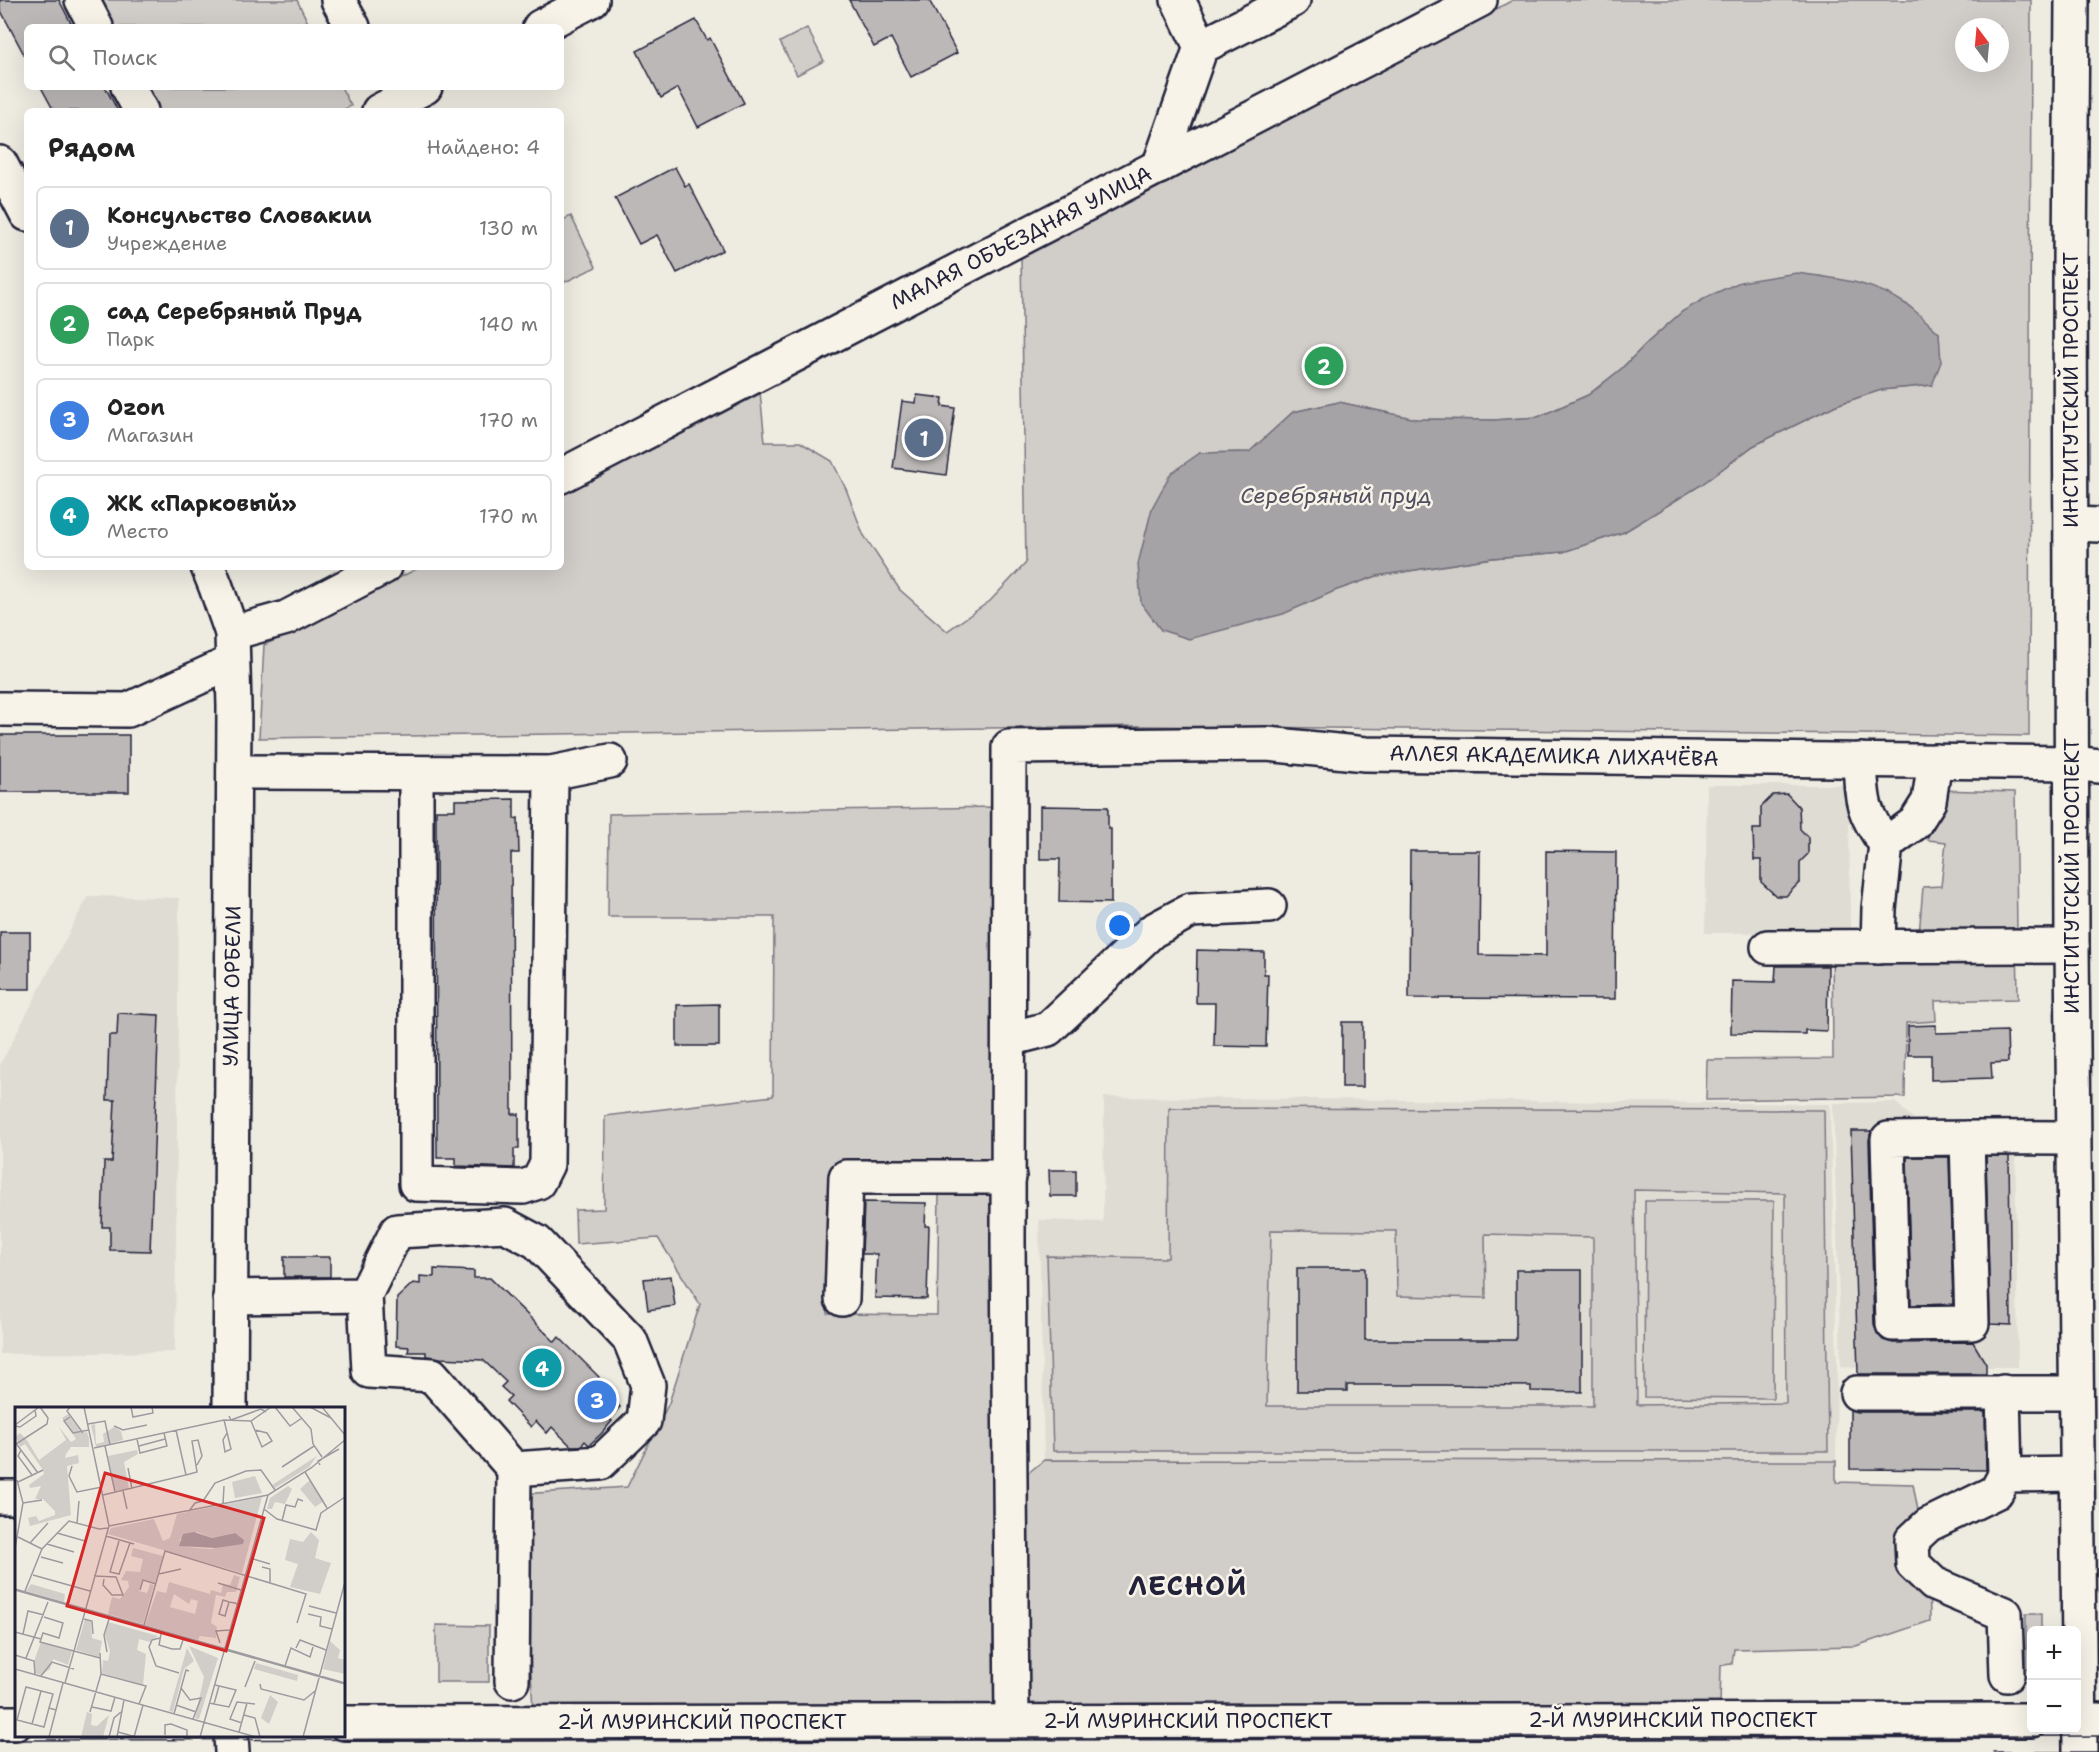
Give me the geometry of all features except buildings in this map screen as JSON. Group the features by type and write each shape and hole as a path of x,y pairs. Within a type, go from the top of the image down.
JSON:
{"street":[{"path":"82,0 94,24"},
{"path":"338,0 351,24"},
{"path":"546,24 592,0"},
{"path":"1178,0 1201,47"},
{"path":"1159,167 1201,47 1293,0"},
{"name":"МАЛАЯ ОБЪЕЗДНАЯ УЛИЦА","path":"564,474 1480,0"},
{"name":"ИНСТИТУТСКИЙ ПРОСПЕКТ","path":"2072,0 2085,525 2086,764 2072,946 2073,1138 2086,1235 2075,1393 2085,1720 2080,1752"},
{"path":"130,90 139,108"},
{"path":"386,100 416,90"},
{"name":"УЛИЦА ОРБЕЛИ","path":"209,570 232,647 234,772 230,1407"},
{"path":"0,709 128,710 192,682 232,647 378,570"},
{"name":"АЛЛЕЯ АКАДЕМИКА ЛИХАЧЁВА","path":"1009,1039 1009,747 1267,744 1366,754 2086,764"},
{"path":"1860,760 1862,800 1870,823 1886,844 1879,909 1878,946"},
{"path":"234,772 551,773 610,761"},
{"path":"1886,844 1915,823 1929,801 1935,761"},
{"path":"416,773 416,1184 523,1187 538,1182 547,1164 551,773"},
{"path":"1012,1722 1008,1254 1009,1039 1048,1029 1152,931 1191,910 1269,906"},
{"path":"1768,947 2072,946"},
{"path":"1967,1138 1972,1323 1893,1324 1888,1139 1967,1138 2073,1138"},
{"path":"842,1299 846,1177 1010,1177"},
{"path":"512,1681 514,1469 432,1375 369,1371 365,1295 398,1231 505,1225 537,1242 630,1340 648,1385 644,1421 600,1463 514,1469"},
{"path":"230,1297 365,1295"},
{"path":"1857,1392 2075,1393"},
{"path":"2003,1392 2005,1475 1996,1492 1928,1525 1912,1540 1913,1564 1934,1584 2006,1614 2007,1675"},
{"path":"2005,1475 2076,1474"},
{"name":"2-Й МУРИНСКИЙ ПРОСПЕКТ","path":"345,1722 2027,1720"},
{"path":"231,1737 232,1752"}],"shaded area":[{"path":"93,0 297,0 309,24 106,24"},
{"path":"1513,0 2031,0 2029,736 1141,726 259,738 264,645 313,623 414,570 564,570 564,492 760,392 765,442 800,442 832,461 846,489 863,534 900,590 947,631 990,601 1026,563 1021,256 1151,191","holes":["1886,293 1908,305 1939,333 1932,385 1881,390 1836,405 1753,446 1701,485 1624,532 1563,552 1492,558 1377,576 1337,590 1200,453 1250,452 1293,412 1339,402 1416,419 1494,420 1538,417 1588,395 1621,369 1683,311"]},
{"path":"807,28 824,61 797,75 780,42"},
{"path":"141,90 343,90 351,106 347,108 150,108"},
{"path":"571,216 596,267 564,283 564,220"},
{"path":"1707,785 1849,785 1850,932 1705,933"},
{"path":"1935,790 2015,792 2018,999 1935,1001 1936,1021 1906,1023 1905,1097 1706,1100 1707,1060 1833,1059 1832,937 1919,935 1923,887 1941,886 1946,842 1928,840 1929,814"},
{"path":"996,807 996,1168 833,1166 828,1314 937,1315 939,1193 996,1193 1001,1712 533,1711 522,1494 627,1487 669,1403 700,1304 658,1238 576,1244 575,1210 604,1209 605,1116 773,1096 774,917 608,917 609,814"},
{"path":"88,896 179,898 175,1352 0,1354 0,1065"},
{"path":"1104,1097 1830,1104 1837,1364 1836,1461 1044,1460 1039,1220 1103,1222"},
{"path":"1895,1102 1925,1129 2015,1128 2018,1367 1841,1367 1833,1103"},
{"path":"1169,1108 1824,1110 1828,1451 1053,1451 1047,1256 1168,1258","holes":["1634,1190 1785,1193 1786,1403 1637,1405","1271,1230 1396,1231 1397,1296 1486,1298 1485,1234 1593,1237 1593,1406 1267,1406"]},
{"path":"1645,1201 1774,1201 1773,1398 1644,1397"},
{"path":"1044,1460 1836,1461 1836,1482 1913,1484 1929,1569 1930,1621 1856,1646 1734,1649 1732,1664 1721,1665 1720,1707 1025,1712 1027,1474"},
{"path":"2026,1614 2041,1614 2041,1626 2027,1626 2026,1668"},
{"path":"436,1625 489,1626 489,1682 436,1682"}],"water":[{"name":"Серебряный пруд","path":"1797,273 1840,279 1868,286 1894,297 1916,311 1939,333 1941,362 1932,385 1881,390 1836,405 1753,446 1701,485 1624,532 1563,552 1492,558 1377,576 1337,590 1283,614 1189,639 1161,630 1141,603 1138,564 1152,508 1171,473 1200,453 1249,452 1293,412 1339,402 1416,419 1494,420 1538,417 1588,395 1621,369 1683,311 1709,296 1740,282"}],"tram line":[{"path":"0,1740 2099,1736"},
{"path":"1993,1752 2099,1752"}],"place":[{"name":"сад Серебряный Пруд","path":"1324,366"},
{"name":"Консульство Словакии","path":"924,438"},
{"name":"ЖК «Парковый»","path":"542,1368"},
{"name":"Ozon","path":"597,1400"}],"district":[{"name":"ЛЕСНОЙ","path":"1188,1585"}]}
